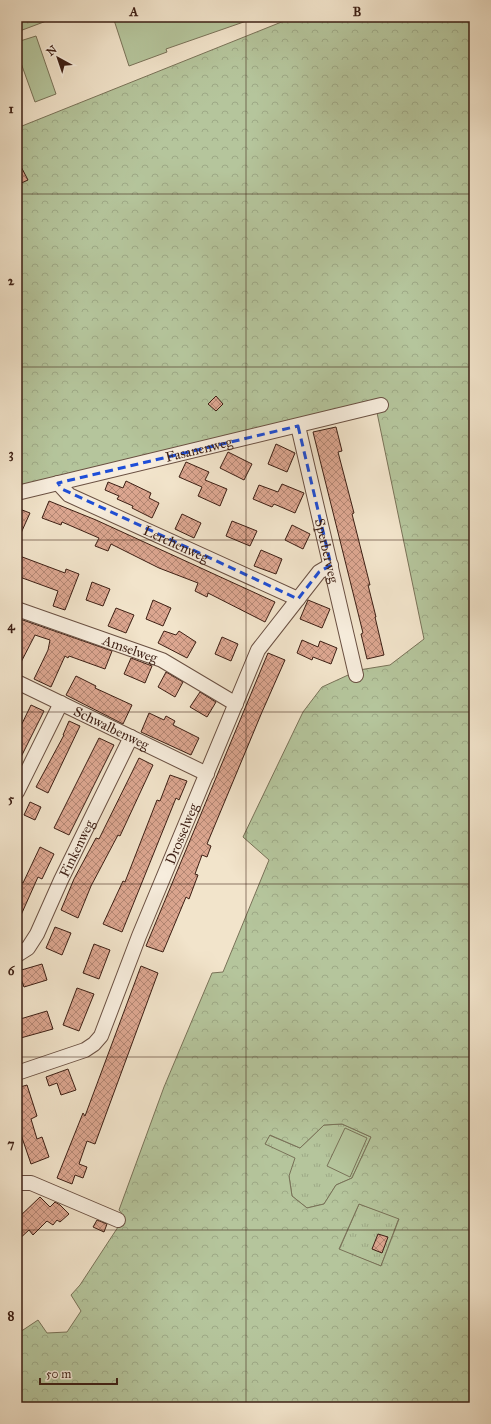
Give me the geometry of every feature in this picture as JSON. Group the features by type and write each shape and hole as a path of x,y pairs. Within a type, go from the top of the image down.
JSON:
{"street":[{"name":"Fasanenweg","path":"17,493 381,405"},
{"name":"Sperberweg","path":"298,426 356,675"},
{"name":"Lerchenweg","path":"58,483 69,495 298,599"},
{"name":"Drosselweg","path":"17,1073 81,1051 94,1044 101,1036 139,936 258,650 319,572 331,565"},
{"name":"Amselweg","path":"17,609 162,660 236,704"},
{"name":"Schwalbenweg","path":"17,682 207,774"},
{"path":"17,792 61,703"},
{"name":"Finkenweg","path":"17,954 28,948 37,934 61,880 131,737"},
{"path":"18,1183 31,1183 118,1220"}],"highlighted area":[{"path":"298,426 331,565 319,572 298,599 62,489 58,483"}],"green space":[{"path":"17,17 57,17 17,32"},
{"path":"113,17 258,17 166,49 167,52 129,66"},
{"path":"294,17 474,17 474,1407 17,1407 17,1334 38,1320 47,1333 67,1332 81,1311 71,1295 80,1285 120,1224 123,1215 119,1210 164,1087 212,973 223,972 269,860 243,837 303,712 322,687 359,670 390,665 424,639 375,403 17,487 17,128","holes":["342,1124 371,1137 352,1178 336,1185 324,1204 307,1208 292,1196 289,1176 295,1158 265,1144 270,1135 300,1148 324,1125","359,1204 399,1219 381,1266 339,1249"]},
{"path":"36,36 56,94 35,102 17,52 17,42"},
{"path":"342,1124 371,1137 352,1178 336,1185 324,1204 307,1208 292,1196 289,1176 265,1144 269,1135 300,1148 324,1125"},
{"path":"345,1128 367,1138 350,1177 327,1166"},
{"path":"359,1204 399,1218 381,1266 339,1250"}],"building":[{"path":"17,159 28,180 17,185"},
{"path":"216,396 223,404 216,411 208,404"},
{"path":"336,427 342,451 338,452 354,513 352,514 370,585 368,585 384,655 367,659 361,634 363,633 313,432"},
{"path":"276,444 295,453 287,472 268,464"},
{"path":"228,452 252,464 244,480 220,468"},
{"path":"186,462 209,472 205,480 227,489 220,506 198,496 202,487 179,477"},
{"path":"126,481 151,493 149,498 159,503 152,518 132,508 133,506 117,499 119,496 105,490 108,482 123,488"},
{"path":"282,484 304,493 295,513 274,504 272,507 253,499 259,485 278,492"},
{"path":"49,501 96,520 275,602 265,622 208,593 207,597 195,591 198,583 159,568 111,544 108,551 95,546 99,538 62,522 61,525 42,518"},
{"path":"17,508 30,513 17,542"},
{"path":"182,514 201,523 194,538 175,529"},
{"path":"232,521 257,531 250,546 226,536"},
{"path":"292,525 310,534 303,549 285,540"},
{"path":"261,550 282,559 276,574 254,566"},
{"path":"17,555 65,573 66,569 79,574 65,610 53,606 58,591 17,576"},
{"path":"92,582 110,589 103,606 86,600"},
{"path":"153,600 171,608 163,626 146,619"},
{"path":"308,600 330,609 322,628 300,619"},
{"path":"116,608 134,615 126,633 108,626"},
{"path":"17,618 112,651 105,669 69,656 68,658 65,656 51,687 34,679 48,650 50,640 35,635 17,670"},
{"path":"164,631 176,635 179,631 196,642 187,658 158,643"},
{"path":"222,637 238,644 231,661 215,654"},
{"path":"302,640 318,647 320,641 337,648 331,664 313,657 312,660 297,653"},
{"path":"268,653 285,660 207,844 211,846 207,857 202,855 195,874 198,875 189,899 186,897 163,952 146,946"},
{"path":"131,658 152,666 145,683 124,674"},
{"path":"166,672 183,682 175,697 158,687"},
{"path":"76,676 96,686 95,688 132,705 123,724 66,695"},
{"path":"200,692 216,702 207,717 190,707"},
{"path":"31,705 44,711 17,765 17,734"},
{"path":"149,713 164,720 166,716 175,721 173,725 199,738 191,755 141,732"},
{"path":"69,721 80,726 48,793 36,787 64,735"},
{"path":"99,738 114,745 69,835 54,828"},
{"path":"139,758 153,765 120,836 118,835 91,886 78,918 61,910 74,879 96,838 99,839"},
{"path":"170,775 187,781 179,800 176,798 122,932 103,924 123,881 125,882 157,800 160,801"},
{"path":"30,802 41,807 35,820 24,815"},
{"path":"40,847 54,854 42,879 38,877 17,924 17,880 23,883"},
{"path":"55,927 71,933 62,955 46,948"},
{"path":"94,944 110,950 99,979 83,973"},
{"path":"42,964 47,980 24,987 18,971"},
{"path":"141,966 158,973 95,1144 87,1141 79,1164 87,1167 83,1178 75,1175 72,1184 57,1178 83,1113 85,1116"},
{"path":"77,988 94,994 79,1031 63,1025"},
{"path":"47,1011 53,1029 17,1039 17,1020"},
{"path":"68,1069 76,1090 61,1095 57,1083 49,1086 46,1077"},
{"path":"27,1085 37,1116 31,1119 37,1139 42,1137 49,1157 31,1164 17,1123 17,1088"},
{"path":"40,1197 50,1207 55,1202 69,1214 60,1222 57,1220 53,1225 47,1221 33,1235 29,1230 17,1241 17,1219"},
{"path":"97,1220 107,1224 104,1232 93,1227"},
{"path":"378,1234 388,1237 382,1253 372,1249"}]}
